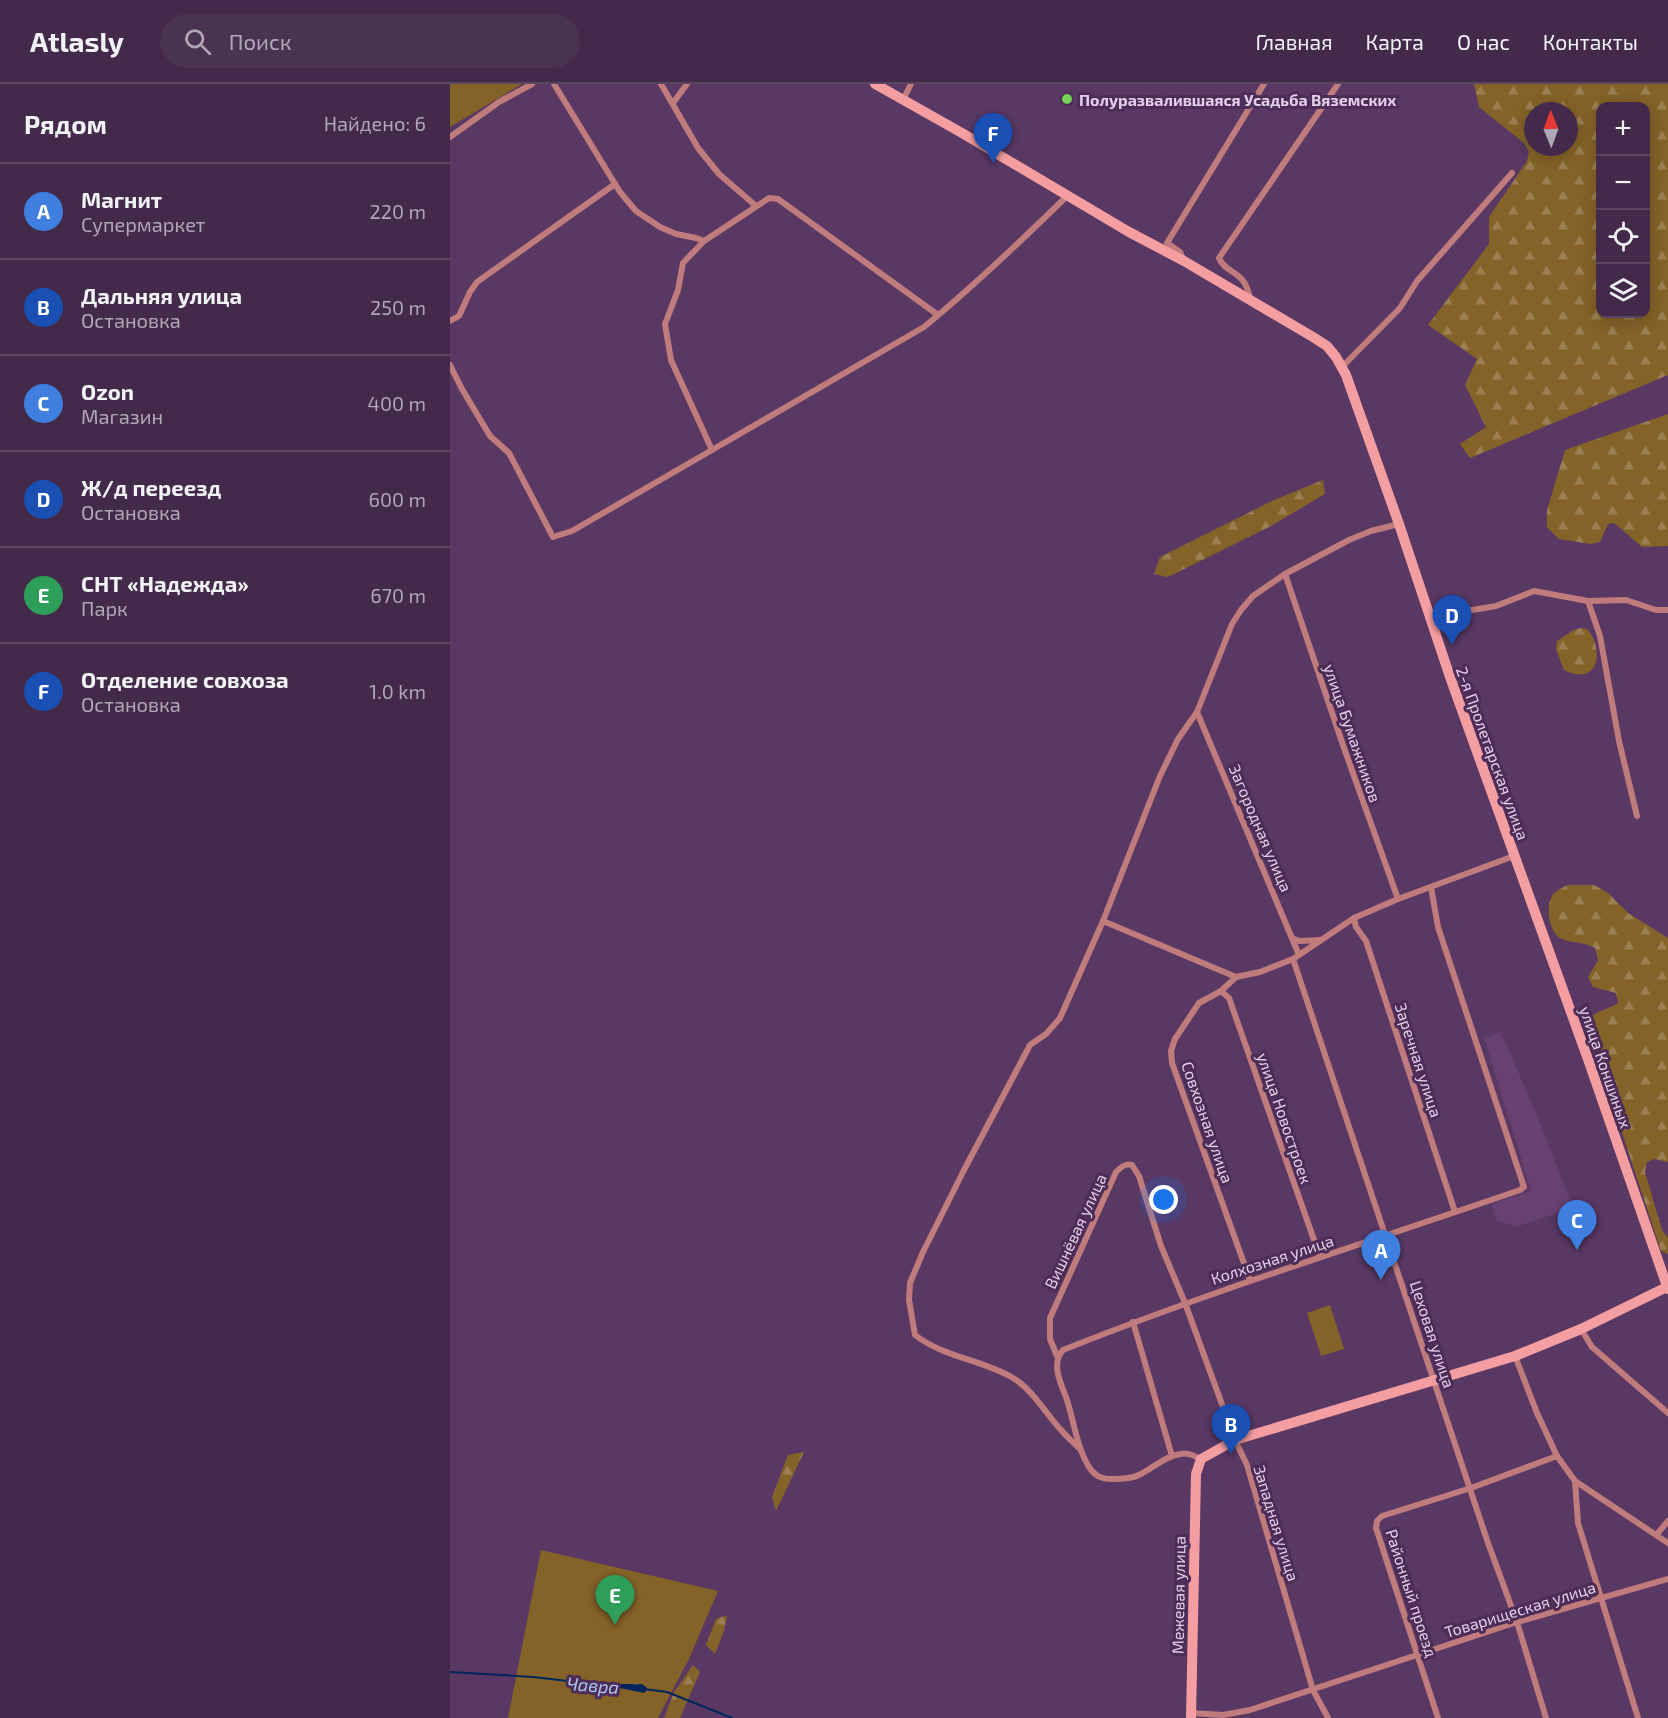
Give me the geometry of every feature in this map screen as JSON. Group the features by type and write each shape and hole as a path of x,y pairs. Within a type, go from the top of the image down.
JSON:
{"main road":[{"path":"875,84 1067,196"},
{"name":"2-я Пролетарская улица","path":"1067,196 1250,299 1327,346 1342,367 1400,524 1430,620 1514,856"},
{"name":"улица Коншиных","path":"1514,856 1589,1062 1667,1288"},
{"path":"1201,1460 1235,1440 1515,1356 1581,1329 1667,1288"},
{"name":"Межевая улица","path":"1191,1716 1196,1474 1201,1460"}],"street":[{"path":"450,137 500,102 532,84"},
{"path":"554,84 615,184 636,211 660,227 704,242"},
{"path":"661,84 698,148 719,174 756,206"},
{"path":"673,103 687,84"},
{"path":"903,100 911,84"},
{"path":"1184,261 1180,252 1167,243 1263,84"},
{"path":"1250,299 1241,276 1220,262 1219,258 1338,84"},
{"path":"1342,367 1400,308 1417,281 1512,173"},
{"path":"450,321 459,316 477,282 615,184"},
{"path":"450,364 490,436 509,453 553,537 572,531 924,327 967,291 1067,196"},
{"path":"712,450 671,360 665,324 678,290 683,263 704,242 769,198 778,199 938,315"},
{"path":"1081,1450 1016,1380 998,1370 925,1343 915,1335 909,1300 910,1283 923,1252 1030,1045 1046,1034 1060,1018 1103,921 1160,776 1178,739 1197,712 1232,624 1241,610 1253,596 1285,574 1349,540 1371,531 1400,524"},
{"name":"улица Бумажников","path":"1285,574 1340,738 1398,899"},
{"path":"1430,620 1449,614 1496,606 1534,591 1588,601 1626,600 1656,610 1668,610"},
{"path":"1588,601 1600,636 1619,741 1637,816"},
{"name":"Загородная улица","path":"1197,712 1292,938 1296,957"},
{"name":"Совхозная улица","path":"1250,1280 1171,1057 1175,1039 1199,1003 1221,991 1236,977 1266,970 1296,957 1354,918 1398,899 1514,856"},
{"name":"Колхозная улица","path":"1057,1356 1063,1350 1185,1303 1387,1236 1524,1187 1438,927 1431,887"},
{"name":"Заречная улица","path":"1354,918 1356,927 1366,941 1455,1212"},
{"path":"1103,921 1236,977"},
{"path":"1292,938 1299,941 1322,940"},
{"name":"Цеховая улица","path":"1296,957 1434,1381 1501,1582 1517,1622 1546,1718"},
{"name":"улица Новостроек","path":"1221,991 1229,998 1320,1257"},
{"name":"Вишнёвая улица","path":"1057,1356 1050,1339 1050,1318 1116,1172 1129,1164 1135,1167 1139,1176 1161,1245 1185,1303"},
{"name":"Западная улица","path":"1185,1303 1246,1465 1313,1690 1328,1718"},
{"path":"1133,1322 1172,1456"},
{"path":"1581,1329 1592,1347 1668,1413"},
{"path":"1057,1356 1056,1367 1060,1383 1072,1415 1081,1450 1094,1473 1103,1479 1136,1476 1181,1453 1190,1454 1201,1460"},
{"path":"1515,1356 1557,1456 1575,1480 1668,1543"},
{"name":"Районный проезд","path":"1438,1718 1376,1528 1377,1521 1382,1516 1471,1488 1557,1456"},
{"path":"1575,1480 1578,1523 1638,1718"},
{"path":"1657,1534 1668,1521"},
{"name":"Товарищеская улица","path":"1191,1716 1238,1714 1517,1622 1668,1579"}],"shaded area":[{"path":"1501,1032 1537,1115 1573,1208 1516,1227 1496,1220 1492,1204 1531,1191 1484,1038"}],"green space":[{"path":"450,84 522,84 450,127"},
{"path":"1474,84 1668,84 1668,375 1470,458 1460,444 1486,427 1465,385 1477,359 1428,325 1489,244 1489,217 1528,156 1578,156 1578,102 1524,102 1524,143 1479,107"},
{"path":"1668,414 1668,546 1642,547 1614,523 1608,524 1600,542 1590,544 1559,539 1547,527 1547,510 1565,450"},
{"path":"1323,480 1325,494 1269,527 1168,577 1154,574 1160,557 1274,500"},
{"path":"1580,628 1587,629 1596,646 1595,664 1585,674 1564,670 1556,649 1557,641"},
{"path":"1567,885 1594,885 1608,893 1628,913 1668,938 1668,1162 1654,1159 1647,1162 1645,1172 1662,1230 1668,1238 1668,1254 1661,1251 1590,1036 1588,1022 1598,1012 1618,1003 1616,993 1593,987 1588,977 1598,960 1595,948 1562,939 1551,926 1550,901 1557,891"},
{"path":"1330,1305 1344,1349 1321,1356 1307,1313"},
{"path":"804,1452 776,1511 772,1497 788,1455"},
{"path":"541,1550 718,1591 689,1659 658,1718 508,1718"},
{"path":"727,1615 724,1631 715,1654 706,1645 716,1619"},
{"path":"693,1665 700,1672 680,1718 664,1718 674,1692"}],"water":[{"path":"600,1684 642,1684 647,1690 644,1693"}],"waterway":[{"name":"Чавра","path":"450,1672 533,1677 603,1685"},
{"name":"Чавра","path":"644,1689 667,1692 732,1718"}],"place":[{"name":"Полуразвалившаяся Усадьба Вяземских","path":"1067,99"},
{"name":"Отделение совхоза","path":"993,163"},
{"name":"Ж/д переезд","path":"1452,645"},
{"name":"Ozon","path":"1577,1250"},
{"name":"Магнит","path":"1381,1280"},
{"name":"Дальняя улица","path":"1231,1454"},
{"name":"СНТ «Надежда»","path":"615,1625"}]}
